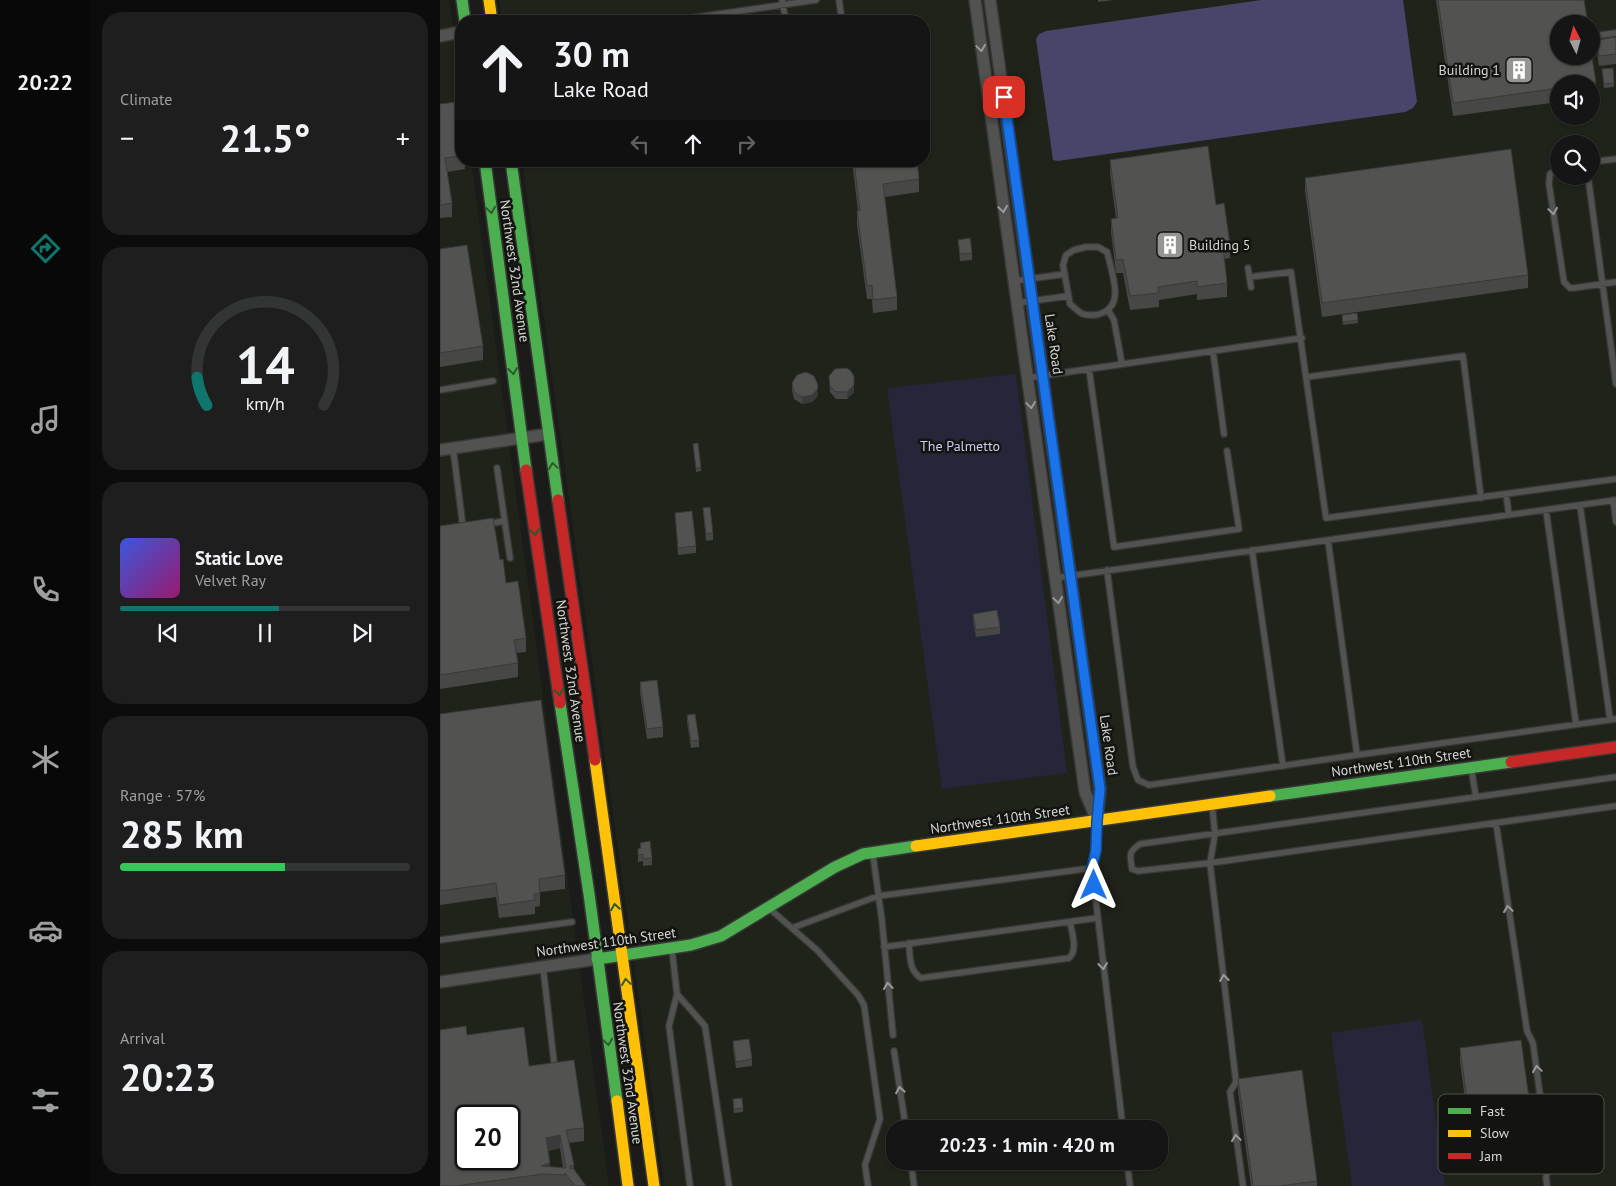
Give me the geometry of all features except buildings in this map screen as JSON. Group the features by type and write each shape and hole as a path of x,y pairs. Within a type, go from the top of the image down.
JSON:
{"main road":[{"path":"462,0 464,15"},
{"path":"489,0 491,15"},
{"name":"Northwest 32nd Avenue","path":"486,167 521,438 589,894 628,1186"},
{"name":"Northwest 32nd Avenue","path":"512,167 654,1186"},
{"name":"Northwest 110th Street","path":"597,959 691,945 721,936 835,867 863,854 1616,746"}],"street":[{"path":"974,0 1085,792 1097,821"},
{"name":"Lake Road","path":"990,0 1100,789 1097,821"},
{"path":"440,36 455,33"},
{"path":"440,450 549,434"},
{"name":"Northwest 110th Street","path":"440,982 597,959"}],"lane":[{"path":"708,15 783,2 816,0"},
{"path":"839,0 841,15"},
{"path":"783,2 785,15"},
{"path":"1601,35 1616,33"},
{"path":"1600,161 1616,159"},
{"path":"1550,176 1564,282 1570,288 1616,282"},
{"path":"1589,185 1616,384"},
{"path":"1086,247 1098,247 1107,252 1115,296 1108,310 1103,314 1094,316 1081,313 1070,304 1068,296 1063,266 1066,255 1074,250 1086,247"},
{"path":"1248,268 1251,287"},
{"path":"1250,277 1291,272 1302,338 1326,518 1616,479"},
{"path":"1014,281 1065,274"},
{"path":"1017,303 1068,296"},
{"path":"1108,310 1114,320 1122,364"},
{"path":"1027,378 1302,338"},
{"path":"1213,351 1224,434"},
{"path":"1307,377 1463,356 1481,498"},
{"path":"1089,369 1114,547 1239,529 1227,451"},
{"path":"440,390 493,381"},
{"path":"453,448 463,527"},
{"path":"497,468 510,558"},
{"path":"1506,494 1509,515"},
{"path":"1055,578 1614,500 1616,522"},
{"path":"1107,570 1133,766 1138,780 1149,785 1613,719 1580,505"},
{"path":"1546,510 1576,724"},
{"path":"480,525 504,521"},
{"path":"456,528 472,526"},
{"path":"1328,540 1357,755"},
{"path":"1252,550 1283,766"},
{"path":"1471,767 1476,797"},
{"path":"1616,777 1140,844 1130,854 1132,869 1138,871 1616,806"},
{"path":"1212,805 1215,834 1210,862 1236,1082 1230,1092 1243,1186"},
{"path":"1097,821 1096,850 1092,868 1122,1120"},
{"path":"1496,823 1527,1031 1533,1043 1540,1094"},
{"path":"873,853 893,1035"},
{"path":"792,928 878,896 1092,868"},
{"path":"768,908 817,950 858,995 864,1005 880,1119 865,1165 868,1186"},
{"path":"884,947 1098,918"},
{"path":"440,940 572,922"},
{"path":"909,943 912,969 921,978 1070,958 1073,956 1074,950 1070,922"},
{"path":"672,948 677,994 669,1026 690,1186"},
{"path":"543,967 554,1062"},
{"path":"677,994 705,1026 729,1186"},
{"path":"894,1050 905,1120"},
{"path":"912,1170 914,1186"},
{"path":"1128,1170 1130,1186"}],"shaded area":[{"path":"440,0 449,0 455,44 455,167 472,167 609,1186 440,1186"},
{"path":"499,0 1616,0 1616,1186 665,1186 523,167 930,167 930,15 501,15"},
{"path":"1261,0 1403,0 1417,102 1413,108 1405,112 1058,161 1053,160 1036,39 1039,34 1046,31"}],"green space":[{"name":"The Palmetto","path":"1016,374 1067,773 942,789 887,388"},
{"path":"1422,1020 1438,1135 1438,1174 1443,1174 1445,1186 1352,1186 1331,1033"}],"traffic: fast":[{"path":"462,0 464,15"},
{"path":"486,167 526,470"},
{"path":"512,167 558,500"},
{"path":"560,703 589,894 617,1101"},
{"path":"1270,796 1511,762"},
{"path":"597,959 691,945 721,936 835,867 863,854 916,846"}],"traffic: slow":[{"path":"489,0 491,15"},
{"path":"595,760 654,1186"},
{"path":"916,846 1270,796"},
{"path":"617,1101 628,1186"}],"traffic: jam":[{"path":"526,470 560,703"},
{"path":"558,500 595,760"},
{"path":"1511,762 1616,747"}],"place":[{"name":"Building 1","path":"1519,70"},
{"name":"Building 5","path":"1170,245"}],"route":[{"path":"1004,97 1100,789 1096,850 1092,868 1094,885"}]}
